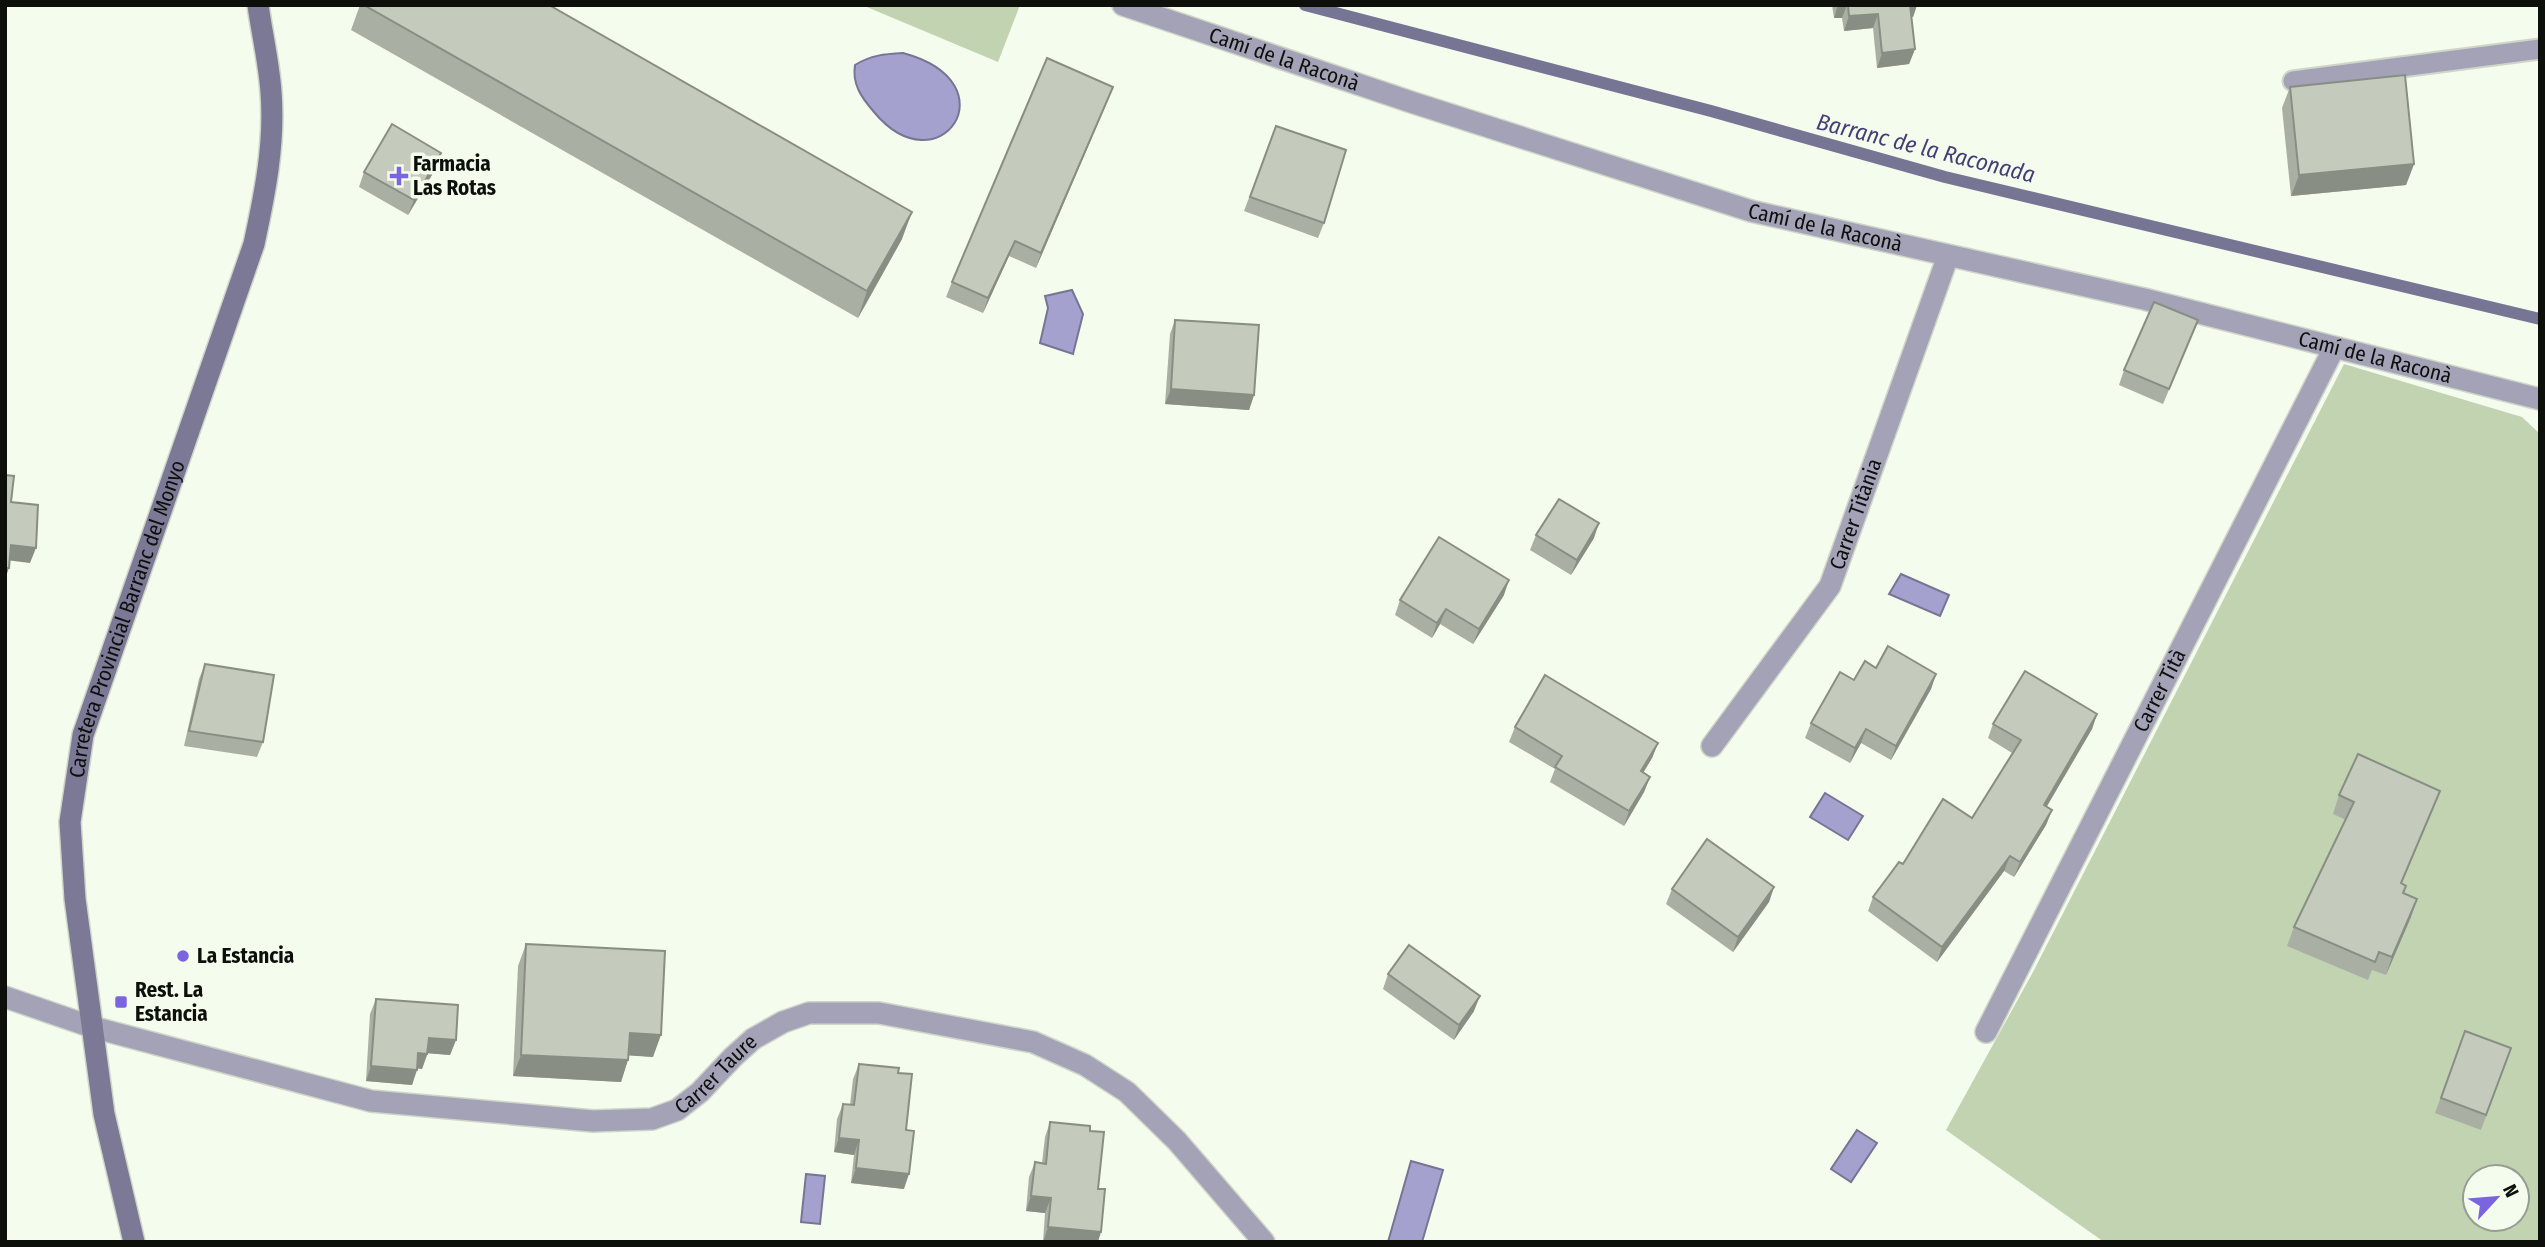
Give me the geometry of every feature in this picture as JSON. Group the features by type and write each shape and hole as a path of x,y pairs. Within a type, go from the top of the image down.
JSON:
{"street":[{"name":"Carretera Provincial Barranc del Monyo","path":"134,1242 104,1114 92,1027 71,853 73,790 83,735 254,244 270,162 272,123 271,91 258,5"},
{"name":"Camí de la Raconà","path":"1123,5 1751,211 2243,322 2334,348 2540,399"},
{"name":"Carrer Titània","path":"1712,746 1830,586 1948,256"},
{"name":"Carrer Tità","path":"1986,1032 2334,348"},
{"name":"Carrer Taure","path":"5,997 92,1027 371,1101 542,1117 626,1121 652,1119 677,1110 701,1092 753,1039 783,1022 809,1013 879,1013 1033,1042 1085,1065 1127,1092 1177,1141 1264,1242"}],"lane":[{"path":"2293,81 2540,49"}],"green space":[{"path":"862,5 1020,5 998,62"},
{"path":"2344,364 2522,417 2540,434 2540,1242 2104,1242 1946,1130 2033,972"}],"shaded area":[{"path":"903,53 936,67 954,86 960,105 954,123 941,136 922,140 898,133 874,112 858,90 855,65 878,56"},
{"path":"1072,290 1083,314 1073,354 1040,343 1048,308 1045,296"},
{"path":"1901,574 1949,595 1940,616 1889,594"},
{"path":"1825,793 1863,816 1848,840 1810,817"},
{"path":"1857,1130 1877,1143 1851,1182 1831,1169"},
{"path":"1411,1161 1443,1170 1422,1242 1388,1242"},
{"path":"806,1174 825,1176 820,1224 801,1222"}],"building":[{"path":"364,5 549,5 912,212 867,291"},
{"path":"1848,5 1910,5 1915,49 1882,53 1878,14 1849,16"},
{"path":"1047,58 1113,87 1041,253 1015,241 988,298 952,282"},
{"path":"2405,75 2414,164 2299,175 2290,87"},
{"path":"392,124 441,153 414,200 364,172"},
{"path":"1276,126 1346,150 1324,223 1250,197"},
{"path":"2154,302 2198,320 2169,389 2124,370"},
{"path":"1175,320 1259,325 1254,395 1171,389"},
{"path":"5,475 14,476 11,502 38,505 36,548 11,545 9,568 5,568"},
{"path":"1559,499 1599,523 1577,560 1536,535"},
{"path":"1439,537 1509,580 1479,629 1446,609 1437,623 1400,600"},
{"path":"1888,646 1936,674 1896,746 1866,729 1855,748 1811,723 1840,672 1854,680 1865,661 1876,668"},
{"path":"205,664 274,675 263,742 189,731"},
{"path":"2025,671 2097,714 2044,805 2052,810 2020,862 2010,856 1942,947 1873,897 1899,862 1903,864 1943,799 1972,818 2021,740 1993,724"},
{"path":"1545,675 1658,743 1641,771 1650,777 1629,811 1555,767 1562,756 1515,727"},
{"path":"2358,754 2440,791 2401,883 2406,886 2403,893 2417,899 2392,957 2379,952 2375,962 2294,927 2354,802 2339,795"},
{"path":"1707,839 1774,887 1738,937 1672,889"},
{"path":"526,944 665,951 661,1035 630,1033 628,1060 521,1055"},
{"path":"1409,945 1480,996 1459,1025 1388,974"},
{"path":"376,999 458,1005 456,1040 429,1038 427,1054 418,1053 417,1070 371,1066"},
{"path":"2465,1031 2511,1048 2486,1115 2441,1098"},
{"path":"859,1064 899,1068 898,1073 912,1074 906,1130 914,1131 909,1174 856,1168 859,1140 839,1138 843,1104 854,1105"},
{"path":"1050,1122 1090,1126 1090,1131 1104,1132 1098,1189 1105,1189 1101,1232 1048,1227 1051,1198 1031,1196 1035,1162 1046,1164"}],"waterway":[{"name":"Barranc de la Raconada","path":"1305,5 1711,111 1945,177 2540,319"}],"place":[{"name":"Farmacia Las Rotas","path":"399,176"},
{"name":"La Estancia","path":"183,956"},
{"name":"Rest. La Estancia","path":"121,1002"}]}
